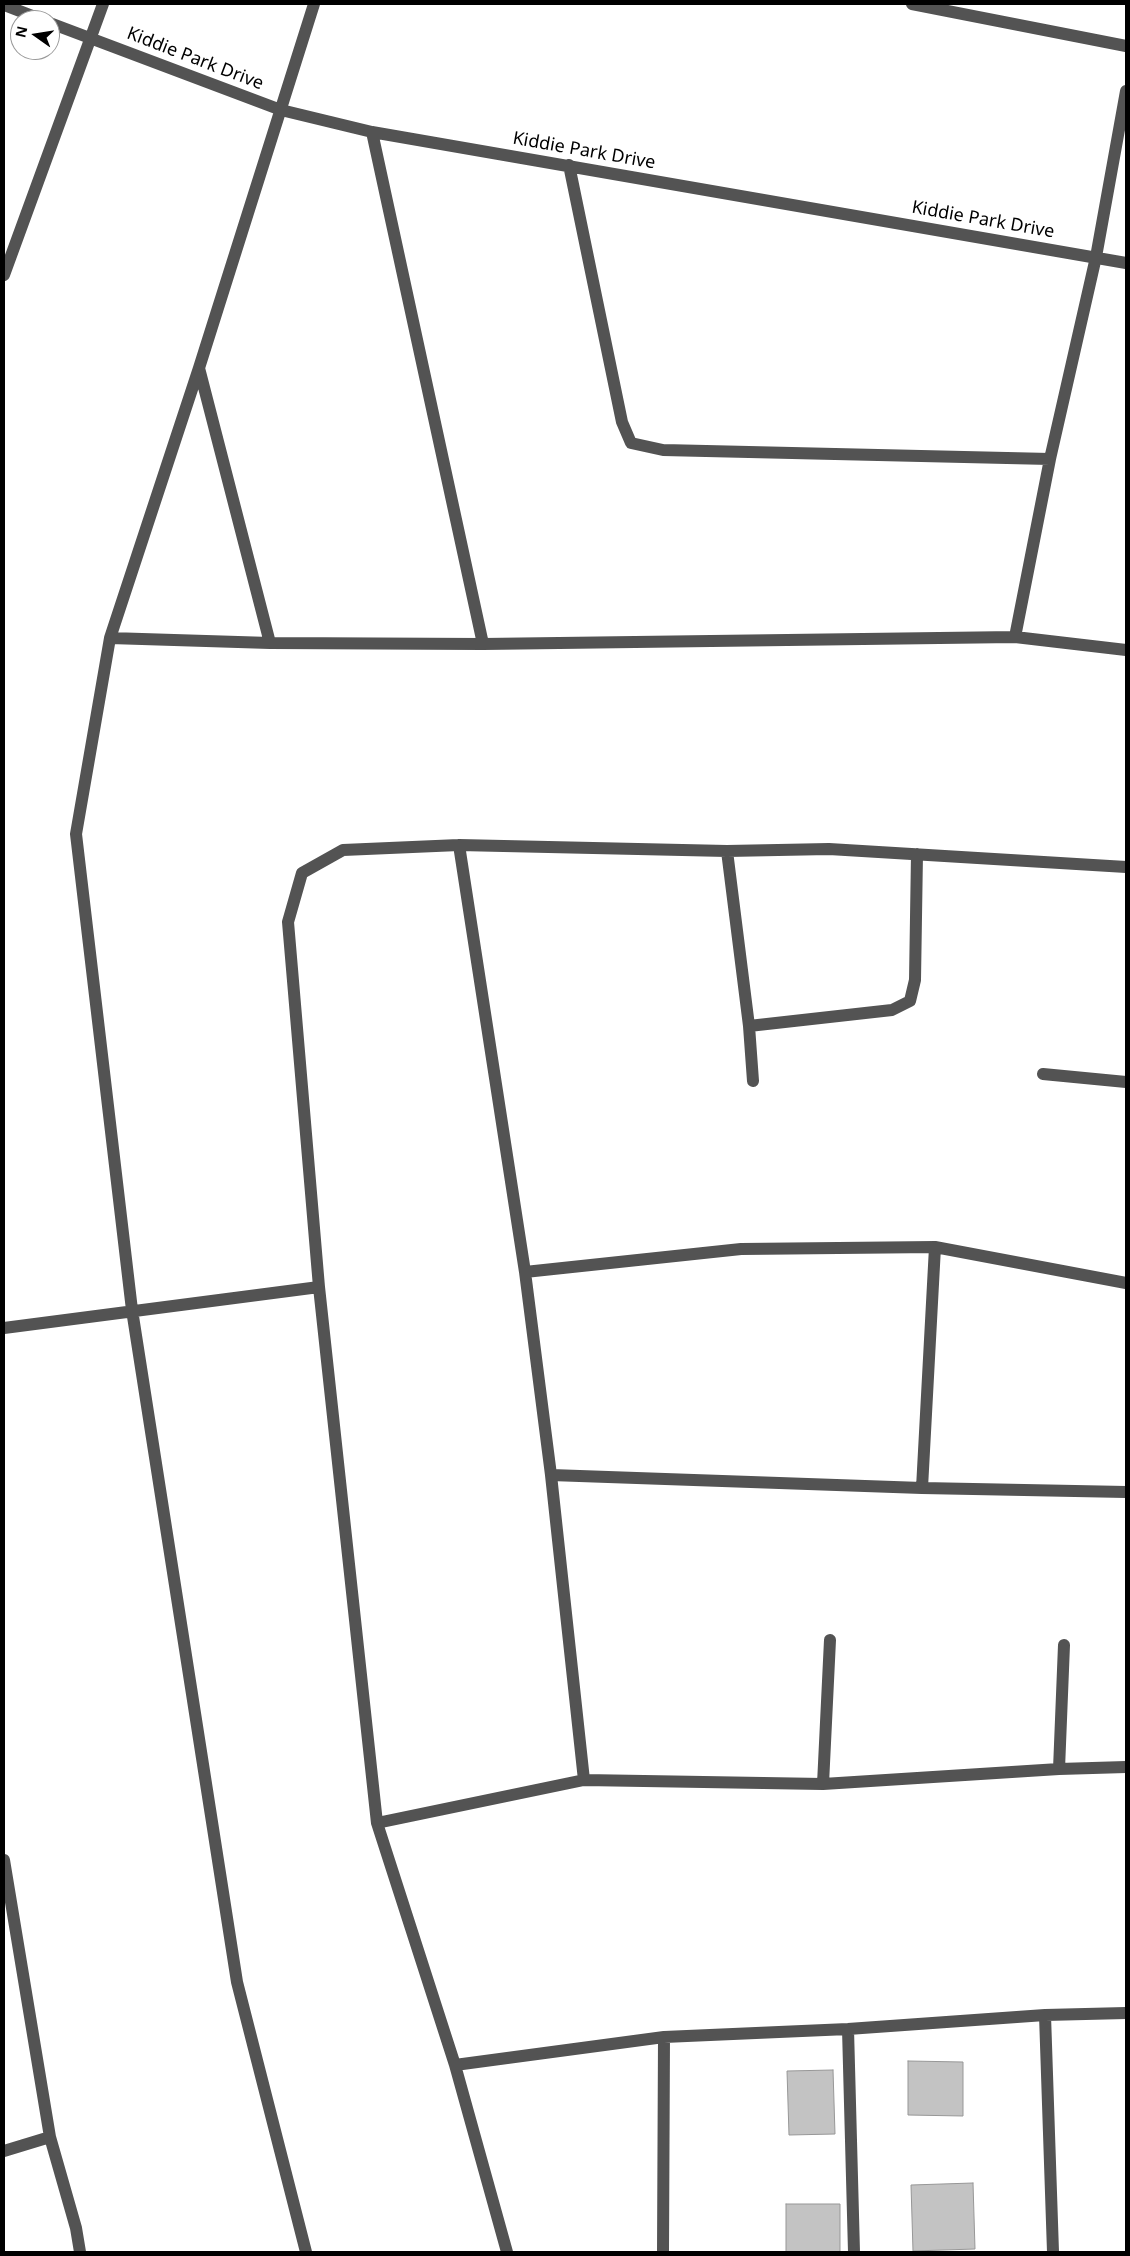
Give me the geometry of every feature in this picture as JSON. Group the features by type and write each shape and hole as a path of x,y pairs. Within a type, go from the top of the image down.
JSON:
{"street":[{"path":"4,275 103,4"},
{"path":"306,2252 237,1982 132,1310 76,834 110,638 199,368 314,4"},
{"path":"912,4 1126,46"},
{"path":"4,5 17,10"},
{"name":"Kiddie Park Drive","path":"60,27 282,110 372,132 1126,263"},
{"path":"1015,637 1050,458 1096,257 1126,91"},
{"path":"372,132 483,644"},
{"path":"568,166 622,422 631,443 663,450 1050,458"},
{"path":"199,368 270,642"},
{"path":"110,638 483,644 1015,637 1126,650"},
{"path":"459,845 525,1272 551,1475 584,1780"},
{"path":"507,2252 455,2066 377,1823 319,1287 288,922 302,872 343,850 459,845 727,851 830,849 1126,867"},
{"path":"727,851 749,1026 753,1081"},
{"path":"749,1026 892,1010 910,1001 915,980 917,854"},
{"path":"1043,1074 1126,1082"},
{"path":"525,1272 741,1249 935,1247 1126,1283"},
{"path":"922,1488 935,1247"},
{"path":"4,1328 319,1287"},
{"path":"551,1475 922,1488 1126,1492"},
{"path":"823,1784 830,1640"},
{"path":"1059,1768 1064,1645"},
{"path":"377,1823 584,1780 823,1784 1059,1768 1126,1767"},
{"path":"4,1860 50,2137 76,2228 80,2252"},
{"path":"455,2066 664,2037 848,2029 1045,2015 1126,2013"},
{"path":"1045,2015 1053,2252"},
{"path":"848,2029 854,2252"},
{"path":"663,2252 664,2037"},
{"path":"4,2151 50,2137"}],"building":[{"path":"908,2061 963,2062 963,2116 908,2115"},
{"path":"833,2070 835,2134 789,2135 787,2071"},
{"path":"973,2183 975,2249 913,2251 911,2185"},
{"path":"786,2204 840,2204 840,2252 786,2252"}]}
